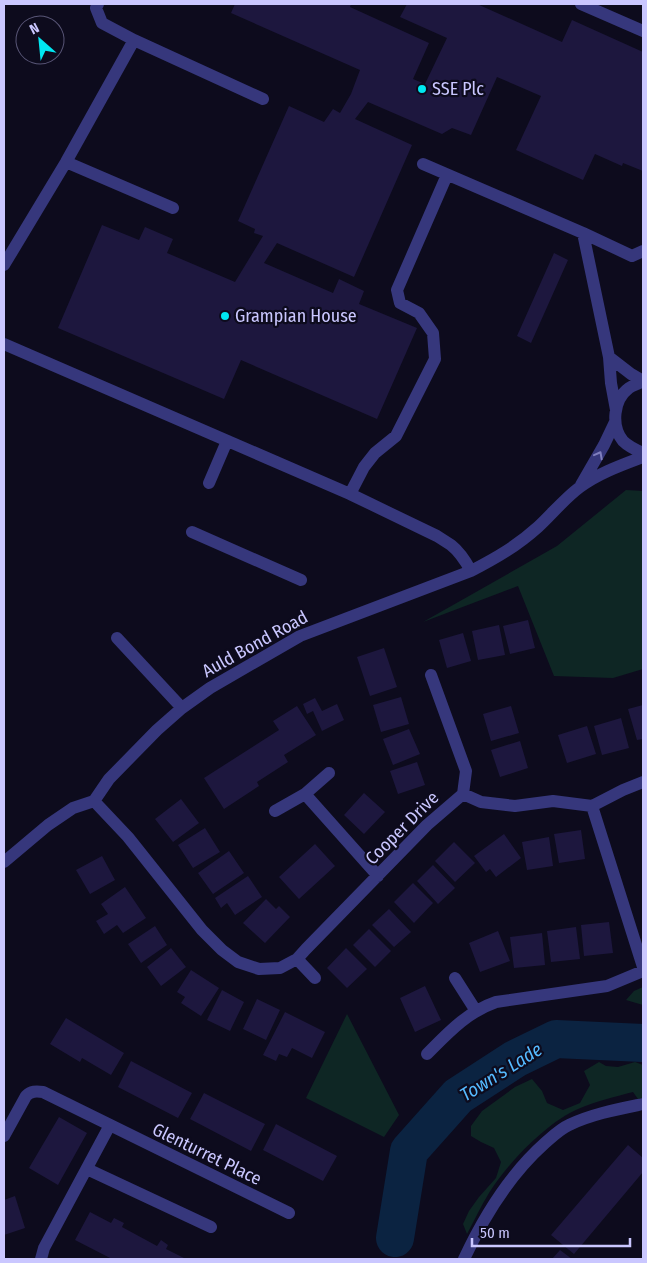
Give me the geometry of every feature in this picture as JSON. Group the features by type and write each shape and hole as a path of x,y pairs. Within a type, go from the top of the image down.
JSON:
{"street":[{"path":"98,4 96,8 102,23 134,40 263,99"},
{"path":"581,4 643,32"},
{"path":"4,265 66,162 134,40"},
{"path":"66,162 174,208"},
{"path":"423,164 632,256 643,251"},
{"path":"350,494 364,467 376,453 396,436 435,359 433,333 419,313 400,303 397,290 447,175"},
{"path":"583,234 609,357 610,384 618,431 623,440 632,448 643,453"},
{"path":"4,344 350,494 451,544 462,556 470,570"},
{"path":"609,357 643,381"},
{"name":"Auld Bond Road","path":"580,487 604,445 620,398 629,388 643,381"},
{"path":"209,483 227,441"},
{"name":"Auld Bond Road","path":"94,801 109,779 157,730 182,708 210,688 300,636 494,559 512,548 538,527 580,487 603,473 643,457"},
{"path":"192,532 301,580"},
{"path":"117,638 182,708"},
{"path":"431,675 466,771 463,794"},
{"path":"275,812 305,794 329,773"},
{"path":"643,782 592,806 643,966"},
{"path":"305,794 378,876"},
{"name":"Cooper Drive","path":"94,801 128,837 202,930 222,950 238,962 259,969 280,968 297,959 427,825 463,794 481,802 515,806 554,801 592,806"},
{"path":"4,862 48,825 73,808 94,801"},
{"path":"297,959 315,978"},
{"path":"427,1054 448,1033 476,1011 496,1002 606,986 643,971"},
{"path":"456,978 476,1011"},
{"name":"Glenturret Place","path":"4,1136 26,1096 37,1091 43,1092 289,1213"},
{"path":"464,1259 487,1214 507,1184 532,1155 555,1134 569,1125 614,1110 643,1104"},
{"path":"41,1259 44,1248 110,1125"},
{"path":"87,1169 211,1227"}],"green space":[{"path":"626,490 643,491 643,669 613,678 554,676 518,586 423,622 557,546"},
{"path":"643,987 643,1005 626,1000 634,991"},
{"path":"347,1014 399,1115 384,1137 306,1098"},
{"path":"599,1062 606,1066 618,1067 635,1062 643,1065 643,1098 638,1099 633,1092 605,1099 578,1109 553,1124 528,1145 496,1182 467,1234 463,1224 469,1211 496,1178 501,1162 494,1148 471,1136 471,1126 482,1111 515,1087 532,1079 542,1091 547,1103 563,1110 580,1103 590,1085 584,1071"}],"building":[{"path":"235,4 351,4 350,7 429,43 413,79 425,84 447,38 400,17 407,4 477,4 562,42 572,20 643,52 643,171 623,163 622,166 595,154 583,180 516,150 541,96 497,77 471,135 452,128 442,134 368,102 355,119 412,145 354,277 277,243 264,263 333,293 339,279 364,291 359,304 417,328 377,419 241,360 224,399 58,328 102,225 139,240 145,227 173,239 167,253 235,282 263,236 254,233 255,229 238,221 289,106 324,122 333,109 340,113 351,94 360,70 231,13"},
{"path":"554,253 568,260 531,343 517,336"},
{"path":"528,620 535,648 510,654 503,626"},
{"path":"499,625 505,655 478,660 472,631"},
{"path":"463,633 471,661 447,668 439,640"},
{"path":"384,648 397,687 370,696 357,657"},
{"path":"401,697 409,724 381,732 373,705"},
{"path":"315,698 322,711 337,704 344,720 322,731 313,711 307,714 303,704"},
{"path":"643,705 643,739 637,740 628,709"},
{"path":"297,706 316,735 284,755 288,762 257,782 259,786 224,809 204,778 279,730 273,721"},
{"path":"511,706 519,733 491,741 483,714"},
{"path":"621,718 629,748 602,755 594,726"},
{"path":"587,726 596,754 567,763 558,735"},
{"path":"409,729 420,754 393,765 383,739"},
{"path":"520,741 528,768 500,777 491,750"},
{"path":"417,762 425,785 398,794 390,771"},
{"path":"364,793 385,812 364,834 344,815"},
{"path":"181,799 199,823 173,842 155,819"},
{"path":"205,828 220,852 193,868 178,845"},
{"path":"581,830 585,859 559,863 554,834"},
{"path":"504,834 521,858 496,877 490,869 486,872 474,856"},
{"path":"549,837 553,866 527,870 522,842"},
{"path":"454,842 475,863 455,882 435,861"},
{"path":"315,844 335,866 299,899 279,877"},
{"path":"229,851 244,873 213,894 198,873"},
{"path":"102,856 115,880 90,894 76,870"},
{"path":"433,865 455,888 438,904 417,881"},
{"path":"248,876 262,897 235,915 227,903 221,908 215,898"},
{"path":"413,883 433,903 414,923 394,902"},
{"path":"125,887 146,918 123,933 117,925 104,934 96,921 108,914 101,904"},
{"path":"266,899 276,909 279,906 290,917 265,943 243,923"},
{"path":"389,909 411,932 394,947 372,925"},
{"path":"609,922 613,953 584,956 581,925"},
{"path":"155,926 167,945 141,963 128,944"},
{"path":"576,927 580,959 551,962 547,931"},
{"path":"369,929 391,951 375,967 353,945"},
{"path":"498,931 510,961 480,972 469,943"},
{"path":"542,933 545,965 514,968 510,937"},
{"path":"171,948 186,967 161,986 147,967"},
{"path":"346,948 367,969 347,988 327,968"},
{"path":"191,970 219,988 201,1016 181,1003 185,997 177,992"},
{"path":"425,986 441,1020 415,1032 400,998"},
{"path":"222,990 244,1002 230,1031 207,1020"},
{"path":"257,999 280,1010 266,1040 243,1029"},
{"path":"285,1012 325,1032 312,1058 292,1048 287,1057 279,1054 276,1061 263,1055"},
{"path":"66,1018 124,1053 111,1075 82,1058 80,1062 50,1044"},
{"path":"131,1061 192,1093 178,1118 118,1087"},
{"path":"204,1093 265,1124 251,1151 190,1119"},
{"path":"59,1117 87,1133 58,1185 29,1168"},
{"path":"276,1124 337,1156 323,1181 263,1150"},
{"path":"628,1145 643,1158 643,1172 574,1254 551,1235"},
{"path":"15,1196 25,1228 4,1235 4,1200"},
{"path":"90,1212 111,1223 114,1218 124,1223 122,1227 157,1246 161,1240 168,1245 166,1249 186,1259 112,1259 75,1240"},
{"path":"560,1250 572,1259 552,1259"}],"waterway":[{"name":"Town's Lade","path":"395,1238 409,1151 458,1096 515,1059 556,1039 643,1043"}],"place":[{"name":"SSE Plc","path":"422,89"},
{"name":"Grampian House","path":"225,316"}]}
